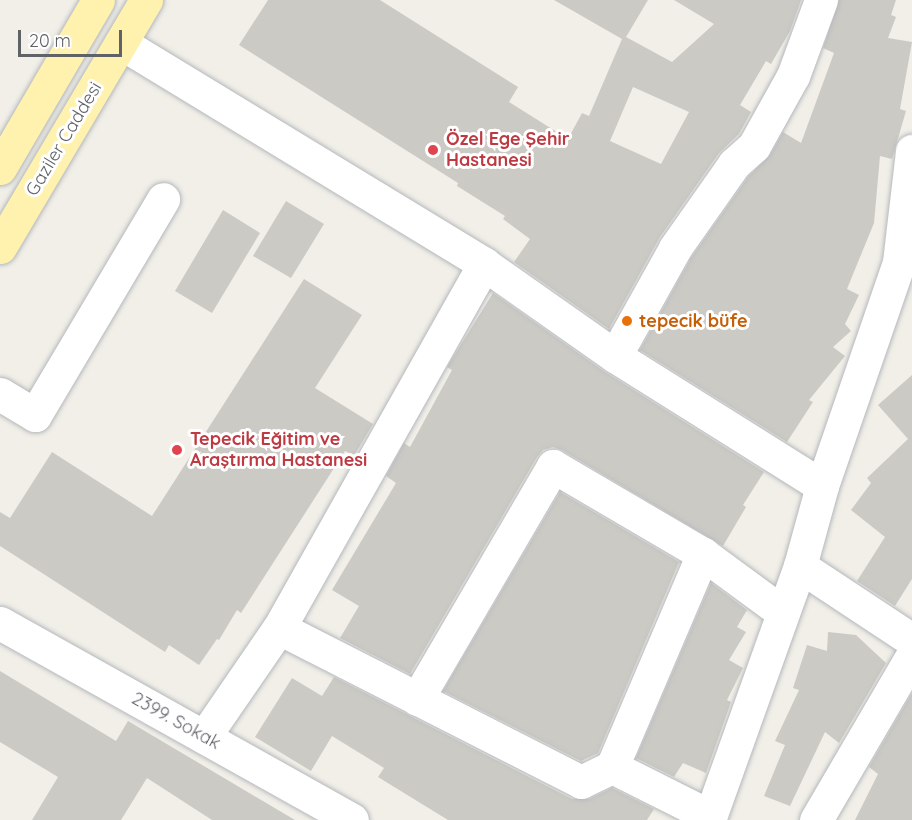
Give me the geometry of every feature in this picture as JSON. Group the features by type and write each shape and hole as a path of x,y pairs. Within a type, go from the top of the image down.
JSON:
{"main road":[{"path":"0,168 98,0"},
{"name":"Gaziler Caddesi","path":"0,247 146,0"}],"street":[{"path":"615,356 675,248 734,164 754,146 793,76 821,0"},
{"path":"120,43 484,264 615,356 822,486"},
{"path":"612,767 710,818 800,566 822,486 905,269 912,152"},
{"path":"0,394 36,415 163,199"},
{"path":"204,737 279,628 484,264"},
{"path":"417,699 553,466 703,554 782,612"},
{"path":"279,628 581,782 612,767 703,554"},
{"path":"800,566 912,640"},
{"name":"2399. Sokak","path":"0,623 352,820"},
{"path":"816,820 912,656"}],"building":[{"path":"268,0 380,0 518,87 509,102 568,139 582,113 589,116 622,39 554,0 648,0 626,37 672,62 714,24 674,0 801,0 790,31 771,64 766,61 740,105 751,112 739,134 719,153 660,237 609,329 514,262 530,239 503,219 505,216 457,186 458,183 239,45","holes":["633,87 689,112 661,164 610,141"]},
{"path":"839,0 896,0 891,15 896,17 888,38 912,42 900,109 906,111 892,159 880,156 874,223 847,289 859,295 845,324 851,331 833,347 845,356 809,400 813,402 787,442 640,350 691,258 748,177 770,155 783,132 801,143 834,53 823,48"},
{"path":"286,201 324,224 291,278 253,256"},
{"path":"223,210 260,233 212,313 175,291"},
{"path":"304,279 362,315 315,388 373,424 354,456 345,451 241,613 237,610 219,640 217,639 199,665 169,645 165,652 0,546 0,512 10,518 52,452 152,516"},
{"path":"493,293 605,372 764,472 743,505 746,507 723,546 562,450 553,447 543,450 410,674 340,638 359,606 332,590 396,483 386,476 404,443 410,447 452,370 447,367"},
{"path":"912,375 912,579 895,606 857,581 885,537 851,510 871,483 867,478 908,439 878,405"},
{"path":"560,492 679,562 598,753 581,761 443,691"},
{"path":"711,583 747,610 737,627 746,632 729,660 743,668 727,700 731,702 706,773 683,763 674,777 636,758"},
{"path":"828,632 856,635 886,663 839,743 825,732 790,806 764,796 785,745 775,741 799,690 793,688 807,645 827,651"},
{"path":"0,671 116,741 128,721 295,820 212,820 147,778 121,820 32,820 58,777 0,742"},
{"path":"334,677 572,799 589,799 612,788 654,809 647,820 448,820 378,777 384,768 332,736 311,771 255,737 292,678 322,696"},
{"path":"912,693 912,820 855,820 878,774 869,767"}],"place":[{"name":"Özel Ege Şehir Hastanesi","path":"433,150"},
{"name":"tepecik büfe","path":"627,321"},
{"name":"Tepecik Eğitim ve Araştırma Hastanesi","path":"177,450"}]}
